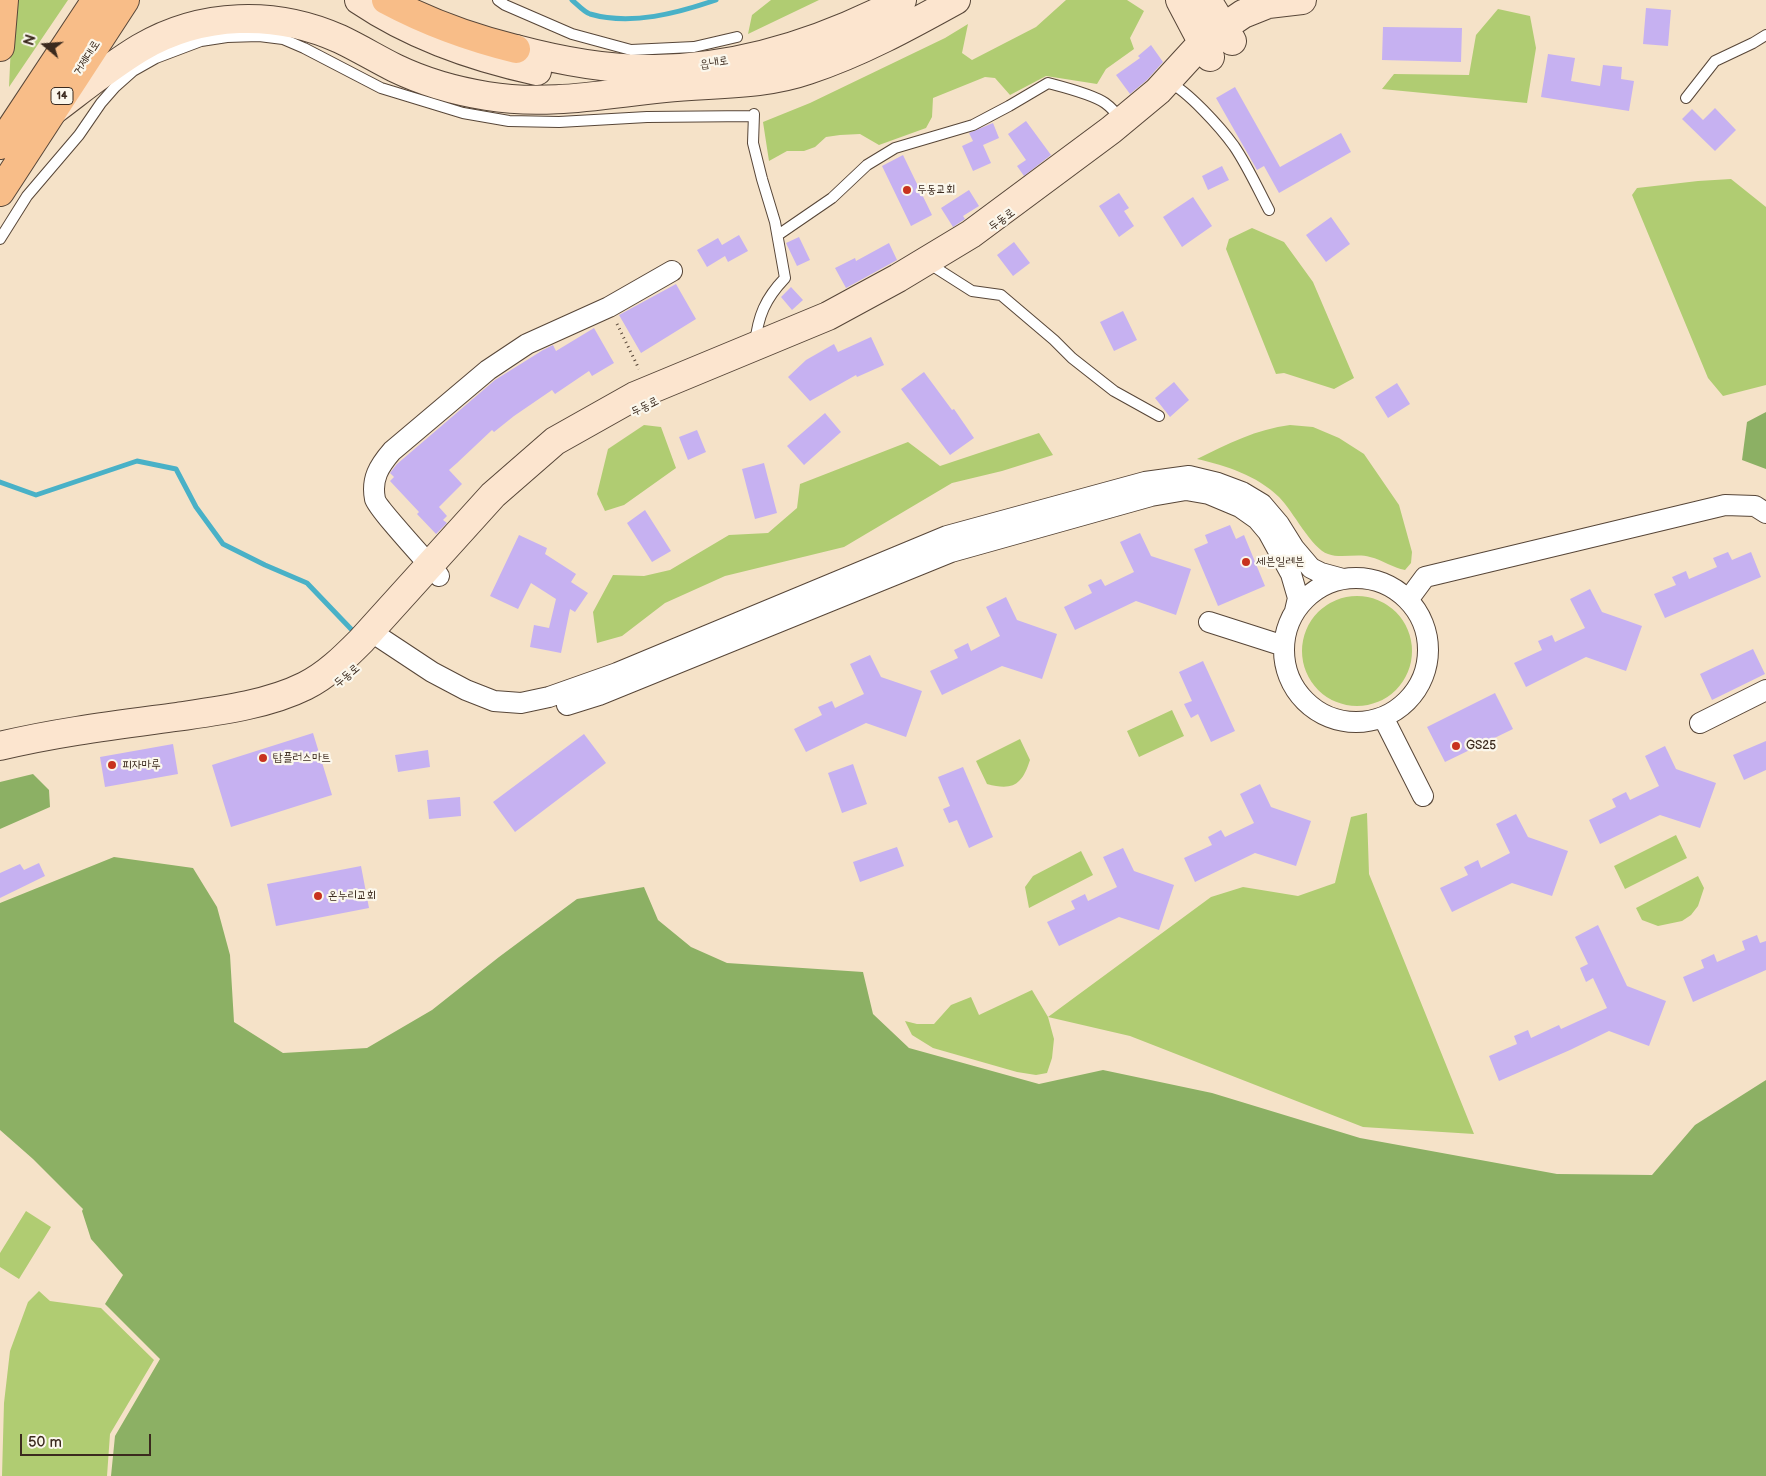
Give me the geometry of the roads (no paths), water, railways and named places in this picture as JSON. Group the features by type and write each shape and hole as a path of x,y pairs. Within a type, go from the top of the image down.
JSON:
{"highway":[{"path":"0,47 4,0"},
{"name":"거제대로","path":"0,145 96,0"},
{"name":"거제대로","path":"0,192 125,0"},
{"path":"386,0 413,14 452,30 516,50"},
{"path":"414,0 443,19 516,50"}],"street":[{"path":"105,31 132,0"},
{"path":"359,0 418,32 496,60 553,74 602,83 665,88"},
{"name":"읍내로","path":"516,50 556,59 609,67 654,69 687,67 773,53 865,20 902,0"},
{"name":"읍내로","path":"665,88 769,81 808,70 910,25 956,0"},
{"path":"1180,0 1212,30"},
{"name":"두동로","path":"0,746 40,736 221,710 269,699 316,680 372,640 434,571 493,495 556,441 635,396 754,353 929,264 1125,125 1158,91 1172,84 1212,30 1268,4 1296,1"},
{"path":"52,112 117,62 158,38 176,30 198,24 238,18 260,19 312,29 353,45 414,76 460,91 486,96 513,100 547,101 665,88"},
{"path":"434,571 375,502 374,478 382,462 488,370 527,344 609,307 672,271"},
{"path":"1189,476 1218,483 1242,492 1262,504 1279,524 1294,548 1311,568 1320,574 1343,579 1367,578 1389,586 1408,600 1422,619 1428,642 1426,666 1418,687 1403,705 1383,718 1359,723 1335,720 1314,709 1297,692 1286,670 1284,646 1287,628 1295,611 1298,598 1291,574 1268,532 1257,519 1240,507 1209,494 1186,490 1151,496 951,552 598,695 538,714 498,714 462,704 372,640 466,690 494,701 522,704 549,697 605,677 947,536 1145,482 1189,476"},
{"path":"1408,600 1425,576 1725,505 1755,506 1766,513"},
{"path":"1295,611 1308,596 1325,585 1343,579"},
{"path":"1209,622 1284,646"},
{"name":"두동로","path":"0,761 47,750 270,716 310,702 330,690 357,669 372,640"},
{"path":"1700,722 1766,690"},
{"path":"1383,718 1424,796"}],"lane":[{"path":"498,0 505,5 572,34 630,50 694,47 737,37"},
{"path":"1686,98 1715,61 1766,35"},
{"path":"0,239 27,196 78,135 101,103 133,72 156,58 201,41 227,37 258,36 283,39 381,88 463,113 509,121 559,122 754,115 753,142 778,235 785,278 771,292 758,322 754,353"},
{"path":"778,235 832,198 866,165 895,148 973,124 1048,83 1104,102 1114,110 1125,125"},
{"path":"1172,84 1198,105 1234,146 1269,210"},
{"path":"929,264 972,291 1000,295 1054,340 1072,358 1114,391 1159,416"}],"waterway":[{"path":"572,0 590,14 622,19 670,13 716,0"},
{"path":"0,482 36,495 137,461 176,469 196,507 223,544 307,583 351,629"}],"place":[{"name":"두동교회","path":"907,190"},
{"name":"세븐일레븐","path":"1246,562"},
{"name":"GS25","path":"1456,746"},
{"name":"탑플러스마트","path":"263,758"},
{"name":"피자마루","path":"112,765"},
{"name":"온누리교회","path":"318,896"}]}
